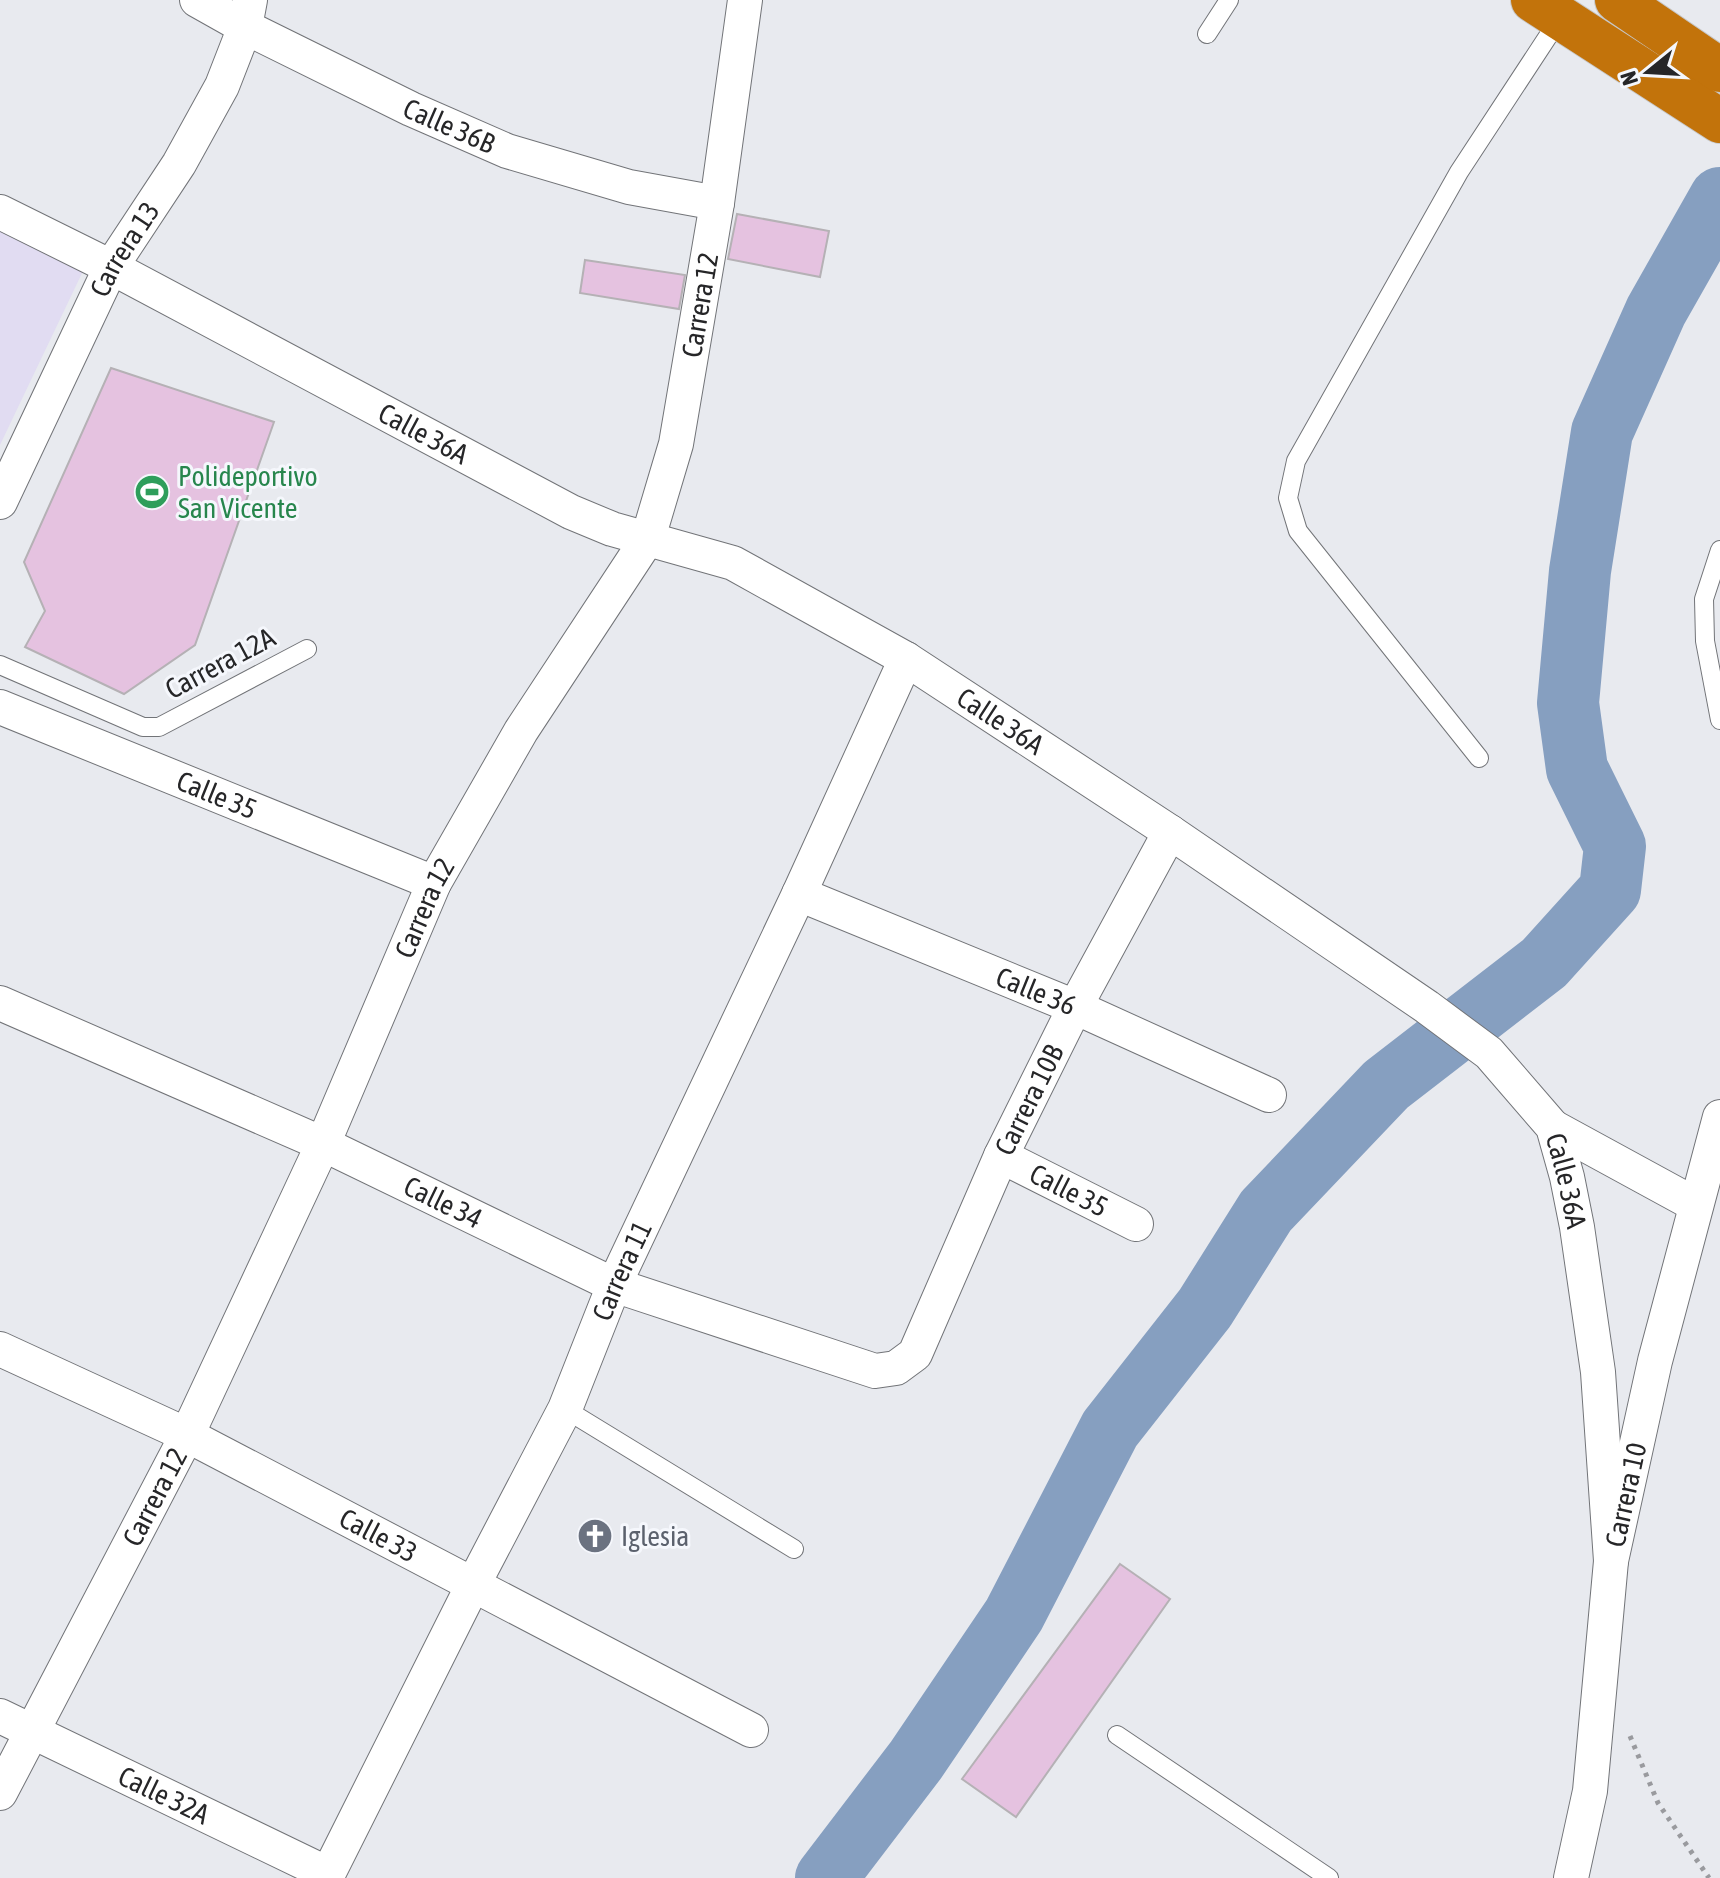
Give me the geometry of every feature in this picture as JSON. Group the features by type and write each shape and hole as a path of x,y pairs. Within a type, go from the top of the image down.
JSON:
{"highway":[{"path":"1636,5 1720,70"},
{"path":"1547,9 1714,117"}],"street":[{"name":"Calle 36B","path":"197,0 248,14 411,109 507,151 629,187 717,203"},
{"name":"Carrera 12","path":"0,1793 187,1435 323,1144 434,883 521,731 648,538 676,444 717,203 745,0"},
{"name":"Carrera 13","path":"0,502 111,267 179,164 222,86 248,14"},
{"name":"Calle 36A","path":"0,212 111,267 571,512 612,529 733,563 906,659 1170,832 1427,1007 1489,1053 1553,1127 1577,1227 1598,1372 1611,1561"},
{"name":"Carrera 11","path":"327,1876 565,1409 614,1285 906,659"},
{"name":"Calle 35","path":"0,707 434,883"},
{"name":"Carrera 10B","path":"896,1368 915,1354 1001,1156 1075,1007 1170,832"},
{"name":"Calle 36","path":"799,894 1075,1007 1269,1095"},
{"name":"Calle 34","path":"0,1003 323,1144 614,1285 875,1371 896,1368"},
{"name":"Carrera 10","path":"1571,1878 1590,1791 1611,1561 1655,1361 1720,1117"},
{"path":"1553,1127 1696,1205"},
{"name":"Calle 35","path":"1001,1156 1136,1224"},
{"name":"Calle 33","path":"0,1349 187,1435 751,1730"},
{"name":"Calle 32A","path":"0,1716 327,1876"}],"lane":[{"path":"1207,34 1229,0"},
{"path":"1479,758 1298,531 1288,498 1296,461 1547,9"},
{"path":"1720,550 1704,599 1705,641 1720,720"},
{"name":"Carrera 12A","path":"0,665 143,727 159,727 307,649"},
{"path":"565,1409 794,1549"},
{"path":"1117,1735 1329,1878"}],"path":[{"path":"1626,1726 1658,1803 1709,1878"}],"shaded area":[{"path":"0,231 84,269 0,445"}],"building":[{"path":"737,214 829,231 820,277 728,259"},
{"path":"585,260 685,275 679,309 580,293"},
{"name":"Polideportivo San Vicente","path":"111,368 274,422 195,645 124,694 25,647 45,611 24,562"},
{"path":"1120,1564 1170,1599 1016,1817 962,1779"}],"waterway":[{"path":"826,1878 916,1760 1014,1615 1110,1429 1205,1308 1266,1211 1386,1085 1544,963 1610,890 1615,846 1577,769 1568,703 1580,571 1602,432 1656,311 1720,198"}],"place":[{"name":"Polideportivo San Vicente","path":"152,492"},
{"name":"Iglesia","path":"595,1536"}]}
